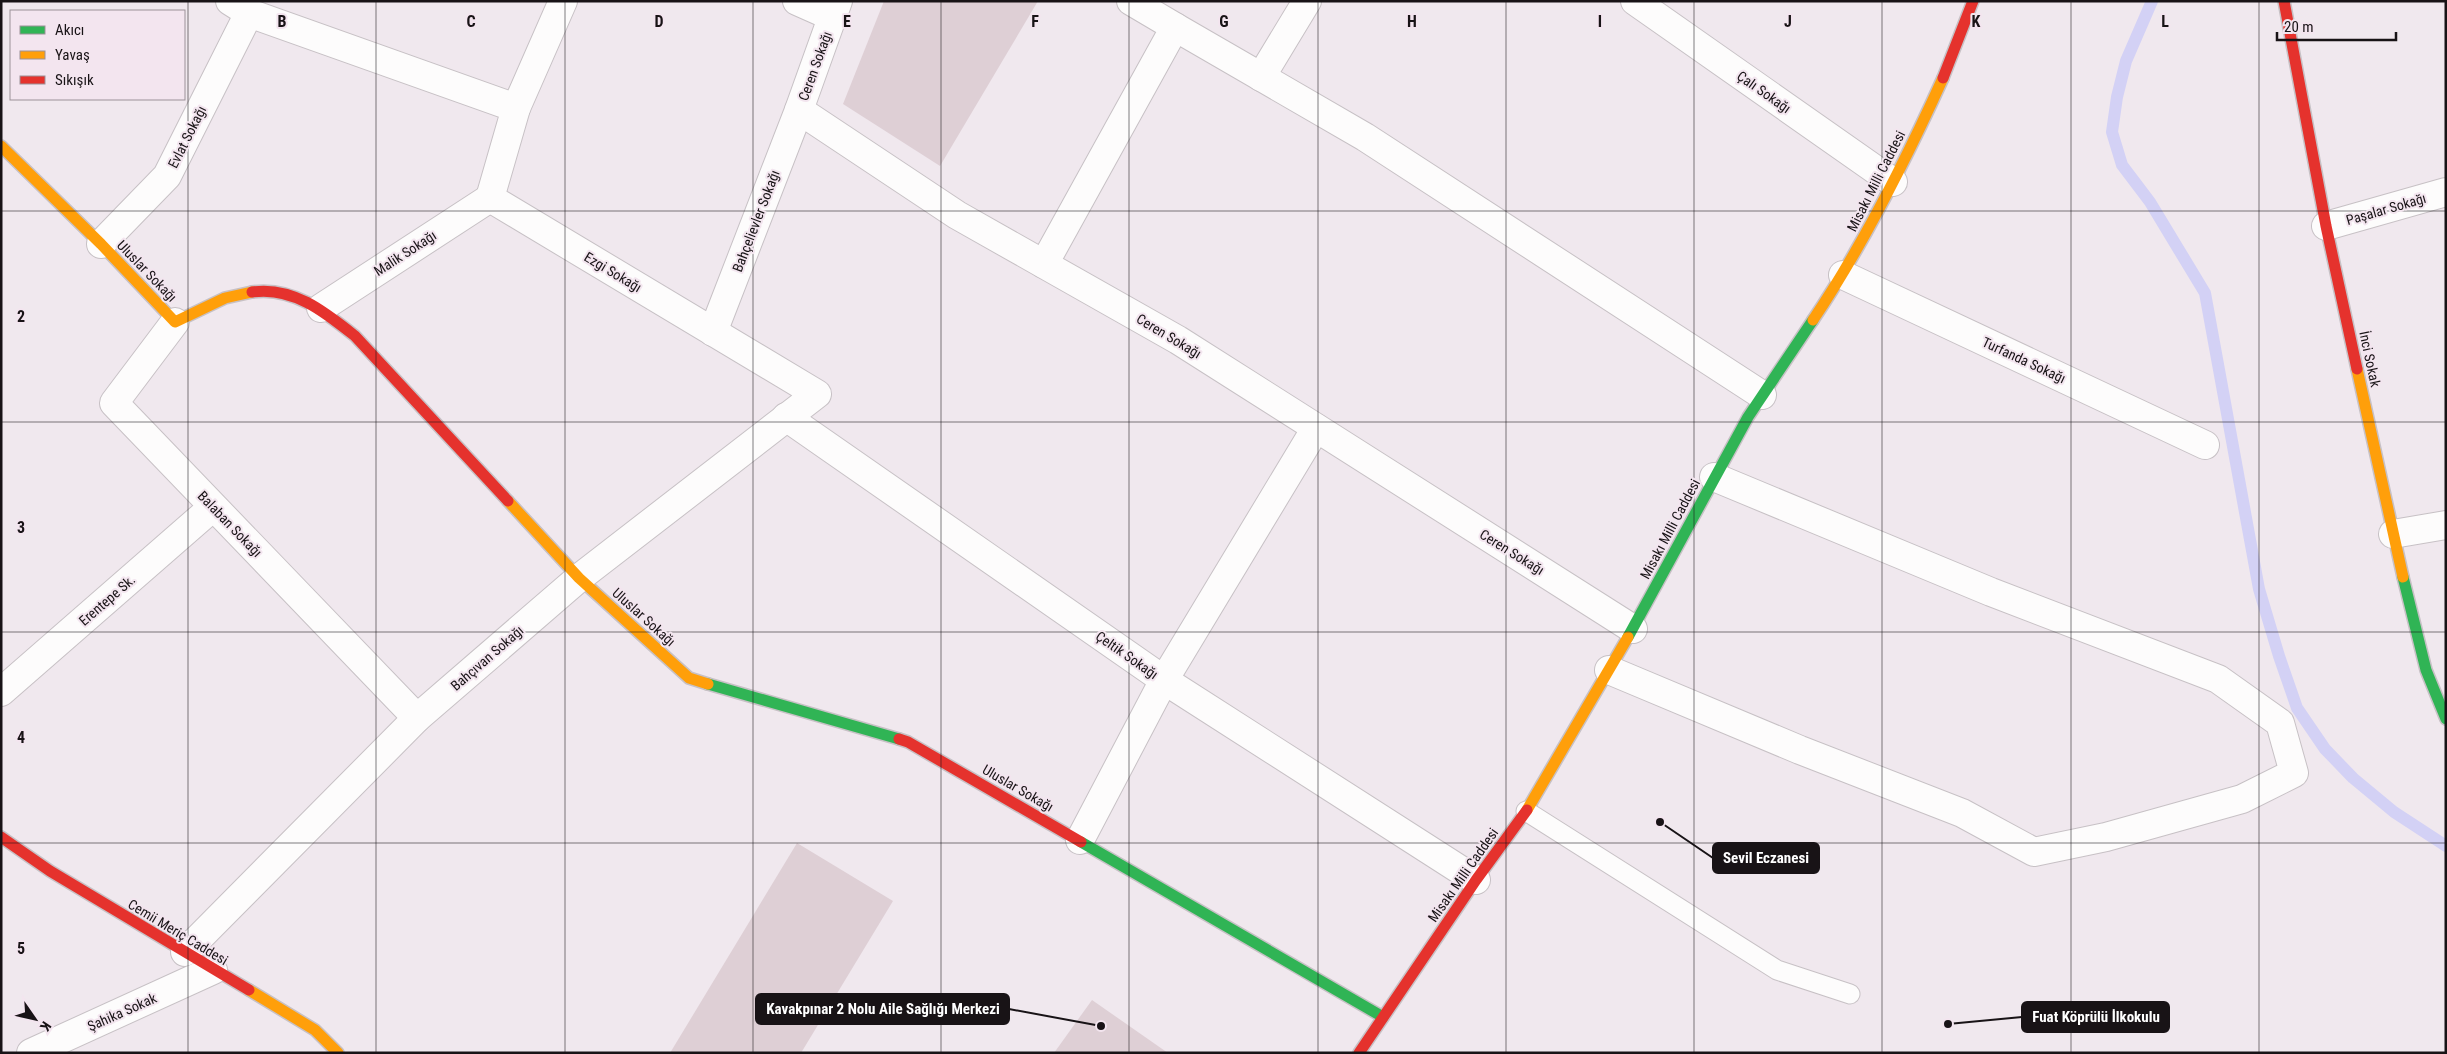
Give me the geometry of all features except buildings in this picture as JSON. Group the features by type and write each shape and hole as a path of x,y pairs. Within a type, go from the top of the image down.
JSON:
{"street":[{"path":"490,198 516,108 563,1"},
{"path":"797,1 836,9"},
{"path":"1131,1 1365,138 1762,395"},
{"path":"1261,77 1307,1"},
{"name":"Çalı Sokağı","path":"1635,1 1892,182"},
{"name":"Misakı Milli Caddesi","path":"1359,1053 1476,880 1526,811 1633,629 1714,477 1762,395 1843,275 1877,214 1948,66 1973,1"},
{"name":"İnci Sokak","path":"2284,1 2326,226 2393,534 2426,670 2446,719"},
{"path":"240,7 516,108"},
{"name":"Evlat Sokağı","path":"101,244 167,176 240,7"},
{"name":"Ceren Sokağı","path":"836,9 799,110 957,215 1178,340 1633,629"},
{"path":"1044,264 1175,27"},
{"name":"Bahçelievler Sokağı","path":"713,332 799,110"},
{"name":"Uluslar Sokağı","path":"1,146 101,244 175,322 242,293 283,291 321,308 355,336 579,578 689,678 908,742 1383,1017"},
{"name":"Paşalar Sokağı","path":"2326,226 2446,192"},
{"name":"Malik Sokağı","path":"321,308 490,198"},
{"name":"Ezgi Sokağı","path":"490,198 816,394"},
{"name":"Turfanda Sokağı","path":"1843,275 2205,445"},
{"name":"Balaban Sokağı","path":"175,322 114,403 417,718"},
{"name":"Bahçıvan Sokağı","path":"184,952 417,718 579,578 816,394"},
{"name":"Çeltik Sokağı","path":"786,417 1164,680 1476,880"},
{"path":"1080,840 1164,680 1316,428"},
{"path":"1609,670 1800,750 1962,813 2034,852 2106,837 2242,799 2294,772 2280,723 2218,679 1991,592 1714,477"},
{"name":"Erentepe Sk.","path":"1,692 213,507"},
{"path":"2393,534 2446,525"},
{"name":"Cemii Meriç Caddesi","path":"1,837 50,871 315,1030 338,1053"},
{"name":"Şahika Sokak","path":"31,1053 213,970"}],"lane":[{"path":"1526,811 1777,970 1850,994"}],"waterway":[{"path":"2152,1 2126,61 2117,97 2112,132 2122,165 2150,202 2205,293 2259,589 2297,708 2325,749 2353,778 2394,812 2446,846"}],"traffic: fast":[{"path":"1628,637 1748,417 1813,320"},
{"path":"2403,577 2426,670 2446,719"},
{"path":"708,684 899,739"},
{"path":"1081,842 1383,1017"}],"traffic: slow":[{"path":"1813,320 1867,232 1914,141 1943,78"},
{"path":"1,146 101,244 175,322 225,298 252,292"},
{"path":"2357,369 2403,577"},
{"path":"508,501 579,578 689,678 708,684"},
{"path":"1527,810 1628,637"},
{"path":"249,990 315,1030 338,1053"}],"traffic: jam":[{"path":"1943,78 1973,1"},
{"path":"2284,1 2326,226 2357,369"},
{"path":"252,292 267,291 295,297 320,310 355,336 508,501"},
{"path":"899,739 908,742 1081,842"},
{"path":"1359,1053 1476,880 1527,810"},
{"path":"1,837 50,871 249,990"}],"place":[{"name":"Sevil Eczanesi","path":"1660,822"},
{"name":"Fuat Köprülü İlkokulu","path":"1948,1024"},
{"name":"Kavakpınar 2 Nolu Aile Sağlığı Merkezi","path":"1101,1026"}]}
